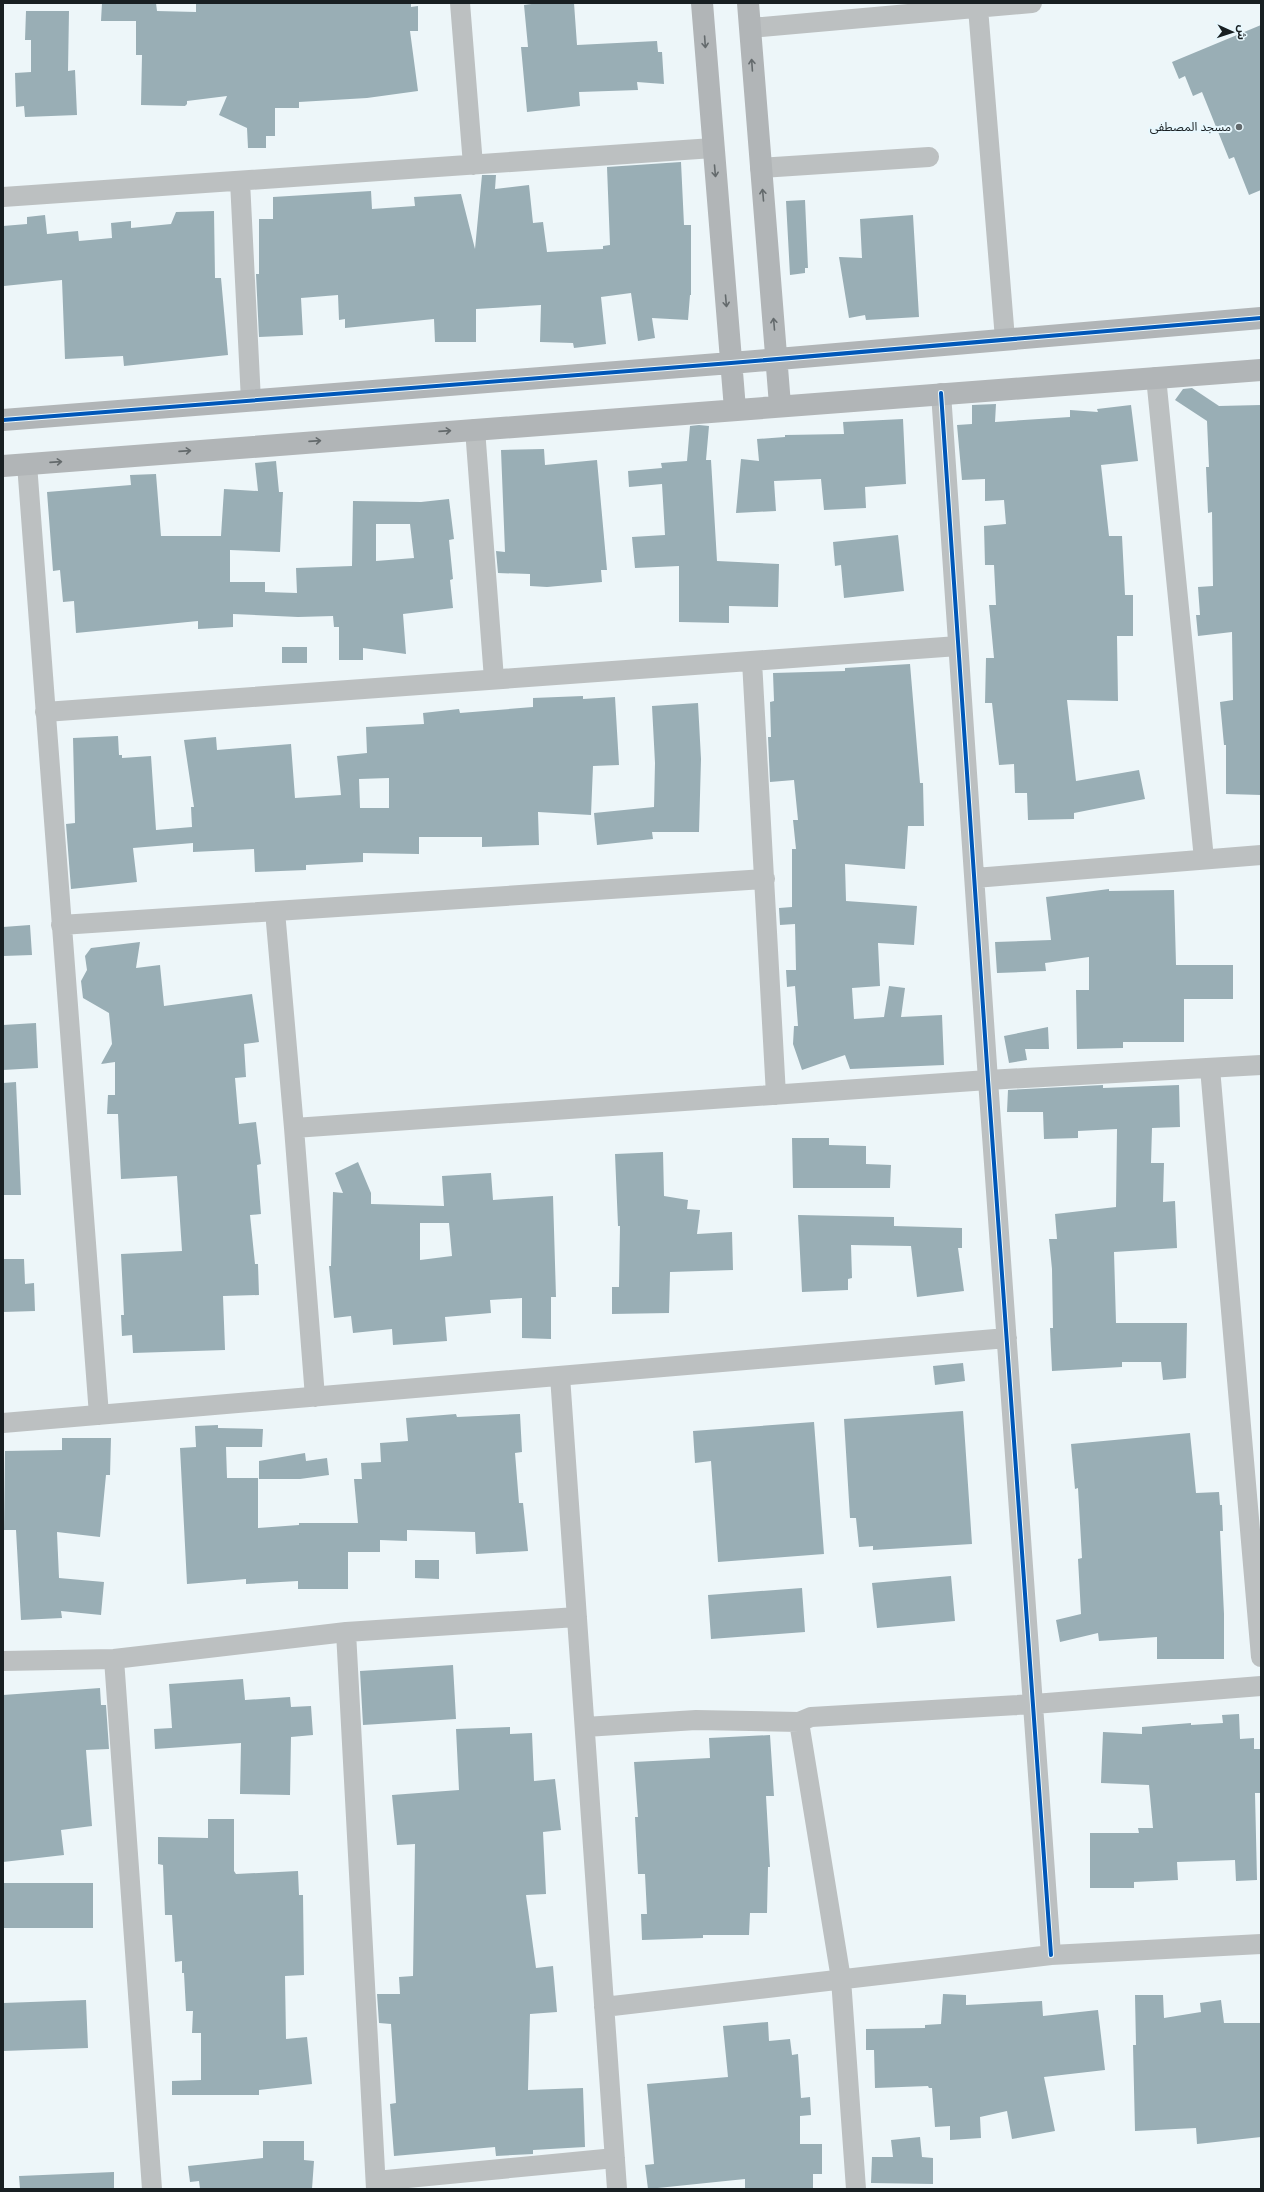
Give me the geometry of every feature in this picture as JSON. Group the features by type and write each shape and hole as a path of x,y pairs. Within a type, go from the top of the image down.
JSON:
{"street":[{"path":"460,3 473,164"},
{"path":"702,3 735,409"},
{"path":"748,3 780,405"},
{"path":"750,28 930,8 978,8 1032,3"},
{"path":"978,8 1005,339"},
{"path":"3,197 713,148"},
{"path":"760,168 929,157"},
{"path":"240,181 251,401"},
{"path":"3,420 731,363 1261,318"},
{"path":"3,466 780,405 1261,370"},
{"path":"1156,377 1204,858"},
{"path":"941,393 988,1080 1052,1955"},
{"path":"475,429 494,679"},
{"path":"27,464 99,1415"},
{"path":"45,712 958,646"},
{"path":"752,661 776,1095"},
{"path":"974,878 1204,858 1261,855"},
{"path":"62,925 765,879"},
{"path":"275,911 315,1397"},
{"path":"294,1128 988,1080 1261,1065"},
{"path":"1210,1068 1261,1657"},
{"path":"3,1424 1007,1338"},
{"path":"560,1376 617,2189"},
{"path":"3,1661 114,1659 346,1632 577,1617"},
{"path":"346,1632 376,2185 615,2158"},
{"path":"114,1659 152,2189"},
{"path":"584,1727 696,1720 799,1722 811,1717 1034,1704 1261,1686"},
{"path":"799,1722 841,1979 856,2189"},
{"path":"604,2007 1052,1955 1261,1944"}],"building":[{"path":"102,3 156,3 157,11 196,12 196,3 411,3 411,7 418,6 418,31 410,31 418,91 367,98 299,102 299,108 275,108 275,136 266,136 266,148 248,148 247,128 219,115 227,96 187,101 185,106 141,105 142,55 136,55 136,21 101,21"},
{"path":"539,3 574,3 577,45 657,41 658,52 662,52 664,84 637,82 638,90 579,92 580,106 527,112 521,47 528,47 524,5"},
{"path":"26,11 69,11 68,71 75,70 77,115 25,117 24,106 16,107 15,73 31,72 31,40 25,40"},
{"name":"مسجد المصطفى","path":"1261,25 1261,190 1249,195 1234,157 1229,159 1202,92 1193,96 1185,76 1179,79 1172,62"},
{"path":"681,162 684,225 691,225 691,295 688,320 652,318 655,338 638,341 631,293 601,297 606,344 574,348 573,343 540,342 541,305 476,309 476,342 435,342 434,319 345,328 345,319 339,320 338,295 301,298 303,335 259,337 256,274 259,274 259,219 273,219 273,197 371,191 372,209 415,206 414,197 461,194 475,249 482,175 496,175 495,189 529,185 533,223 543,222 547,252 603,249 603,246 610,245 607,167"},
{"path":"805,200 808,268 805,268 805,273 790,275 786,201"},
{"path":"214,211 215,278 221,278 228,355 124,366 123,356 65,359 62,280 4,286 3,226 27,224 27,217 45,215 47,234 78,231 79,241 112,238 111,223 131,221 131,228 171,224 176,212"},
{"path":"913,215 919,317 866,320 865,315 849,318 839,257 862,258 860,219"},
{"path":"1192,388 1219,406 1261,405 1261,795 1226,794 1226,745 1224,745 1220,702 1233,700 1232,632 1198,636 1196,615 1200,615 1198,587 1213,586 1212,512 1208,513 1206,467 1209,467 1207,421 1175,400 1183,389"},
{"path":"996,404 995,422 1070,417 1070,410 1098,412 1097,409 1131,405 1138,461 1101,465 1109,536 1122,536 1125,595 1133,595 1133,636 1117,636 1118,701 1067,700 1076,781 1139,770 1145,799 1074,813 1074,819 1028,820 1027,793 1015,793 1014,764 999,765 992,703 985,703 986,658 994,658 989,605 996,605 994,565 985,565 984,526 1006,524 1004,500 985,501 985,479 962,480 957,425 972,424 972,405"},
{"path":"903,419 906,484 865,487 866,508 824,510 821,479 774,481 776,511 736,513 741,459 759,461 757,439 785,437 785,435 844,434 843,422"},
{"path":"690,426 709,426 706,460 711,460 717,561 779,564 778,607 729,606 729,623 679,622 679,566 635,568 632,537 665,535 662,484 629,487 628,471 662,468 661,463 687,461"},
{"path":"544,449 545,465 597,460 607,570 601,570 602,582 547,587 530,586 530,574 498,573 496,551 505,552 501,450"},
{"path":"276,461 279,492 283,492 280,552 230,550 230,582 265,582 265,592 297,593 296,568 352,566 353,501 421,502 449,499 454,539 449,540 453,579 450,580 453,608 403,614 406,654 363,648 363,660 339,660 339,627 334,627 333,616 298,617 233,614 233,627 198,629 198,621 76,633 74,601 63,602 60,570 53,571 47,492 131,485 130,475 156,474 161,536 221,536 224,489 258,491 255,463","holes":["376,524 410,524 414,558 376,561"]},
{"path":"898,535 904,591 844,598 841,565 835,566 833,542"},
{"path":"282,647 307,647 307,663 282,663"},
{"path":"910,664 920,783 923,783 924,826 908,826 905,869 845,864 846,901 917,906 914,945 878,943 880,986 852,988 854,1019 884,1017 889,986 905,988 901,1017 942,1015 944,1065 850,1069 845,1055 802,1070 793,1044 794,1026 798,1026 795,986 787,987 786,970 796,970 795,924 780,925 779,908 792,907 792,849 796,849 793,820 798,820 794,780 770,782 768,737 771,737 770,702 774,701 773,673 845,671 845,668"},
{"path":"583,696 583,699 615,697 619,765 593,766 591,815 538,812 539,845 482,847 482,837 419,837 419,854 363,853 363,862 306,865 306,870 255,872 254,849 193,852 193,843 133,848 137,882 71,889 66,824 75,823 73,738 118,736 119,755 122,755 122,758 151,756 156,830 192,827 191,807 194,807 184,740 216,737 217,750 291,744 295,798 341,795 337,756 367,753 366,727 424,724 423,713 459,709 460,713 533,707 533,698","holes":["389,778 389,808 360,808 359,779"]},
{"path":"698,703 701,759 699,832 652,832 653,839 597,845 594,813 654,807 655,763 652,706"},
{"path":"1109,889 1109,891 1174,890 1176,965 1233,965 1233,999 1184,999 1184,1042 1123,1042 1123,1048 1077,1049 1076,990 1089,990 1089,957 1045,963 1046,971 997,973 995,942 1051,940 1046,897"},
{"path":"30,925 32,955 3,956 3,927"},
{"path":"140,942 136,968 160,965 164,1006 252,994 259,1042 244,1044 246,1077 235,1078 239,1124 256,1122 261,1164 257,1165 261,1214 250,1215 255,1264 258,1264 259,1295 223,1296 225,1350 133,1353 132,1335 122,1336 121,1315 124,1315 121,1254 182,1251 177,1176 121,1179 118,1114 107,1114 108,1095 115,1095 115,1062 101,1064 112,1044 109,1013 83,998 81,981 87,970 85,956 91,948"},
{"path":"36,1023 38,1068 3,1070 3,1025"},
{"path":"1048,1027 1049,1049 1025,1049 1027,1060 1009,1063 1004,1036"},
{"path":"16,1082 21,1195 3,1195 3,1083"},
{"path":"1103,1085 1103,1088 1179,1085 1180,1127 1152,1128 1151,1163 1164,1163 1163,1202 1175,1201 1177,1248 1114,1252 1116,1323 1187,1323 1186,1378 1163,1380 1161,1362 1122,1362 1122,1367 1052,1371 1050,1328 1053,1328 1052,1269 1049,1239 1057,1239 1055,1214 1116,1207 1117,1129 1078,1131 1078,1138 1044,1139 1043,1112 1007,1112 1008,1090"},
{"path":"792,1138 829,1138 829,1145 866,1146 866,1164 891,1165 890,1188 793,1188"},
{"path":"663,1152 664,1196 688,1200 687,1209 700,1210 697,1234 732,1232 733,1270 670,1272 669,1313 612,1314 612,1287 619,1287 620,1226 618,1226 615,1154"},
{"path":"358,1162 371,1193 371,1204 444,1206 442,1176 491,1173 493,1200 553,1196 556,1297 551,1297 551,1339 522,1338 522,1298 490,1300 491,1313 445,1317 447,1341 393,1345 392,1329 353,1333 351,1316 334,1318 329,1266 331,1266 333,1192 343,1193 335,1173","holes":["420,1223 449,1223 452,1256 420,1260"]},
{"path":"798,1215 894,1217 894,1226 962,1228 962,1248 958,1248 964,1291 917,1297 911,1246 851,1245 852,1278 848,1279 848,1290 802,1292"},
{"path":"3,1259 24,1259 25,1284 34,1283 35,1311 3,1312"},
{"path":"963,1363 965,1381 935,1385 933,1366"},
{"path":"963,1411 972,1544 873,1550 873,1546 859,1547 856,1518 850,1518 844,1419"},
{"path":"456,1414 457,1417 520,1414 522,1452 515,1453 519,1503 523,1503 528,1551 476,1554 475,1532 407,1530 407,1541 380,1540 380,1552 348,1552 348,1589 298,1589 298,1581 246,1584 246,1579 187,1584 180,1448 196,1447 195,1426 218,1425 218,1428 263,1429 262,1447 226,1447 227,1478 258,1478 258,1528 299,1525 299,1523 358,1523 354,1479 362,1479 361,1463 381,1462 380,1443 408,1441 406,1418"},
{"path":"814,1422 824,1554 718,1562 711,1461 695,1463 693,1431"},
{"path":"1190,1433 1196,1493 1219,1492 1220,1505 1222,1505 1223,1531 1220,1531 1224,1614 1224,1659 1157,1659 1157,1637 1099,1641 1098,1633 1060,1642 1056,1620 1081,1614 1078,1559 1082,1558 1078,1488 1075,1489 1071,1444"},
{"path":"62,1438 111,1438 110,1475 106,1475 100,1537 57,1532 59,1578 104,1582 101,1615 61,1611 62,1618 21,1620 16,1530 4,1530 5,1451 62,1450"},
{"path":"305,1453 306,1461 327,1458 329,1475 300,1479 259,1479 259,1461"},
{"path":"415,1560 439,1560 439,1579 415,1578"},
{"path":"951,1576 955,1621 877,1628 872,1583"},
{"path":"802,1588 805,1632 711,1639 708,1595"},
{"path":"453,1665 456,1719 363,1725 360,1671"},
{"path":"243,1679 245,1700 290,1697 291,1707 311,1706 313,1735 291,1737 290,1795 240,1794 241,1743 155,1749 154,1729 172,1728 169,1684"},
{"path":"100,1688 101,1705 106,1705 109,1749 86,1750 92,1826 61,1830 64,1855 3,1862 3,1695"},
{"path":"1239,1714 1240,1739 1254,1738 1254,1749 1261,1749 1261,1793 1255,1793 1257,1880 1236,1881 1235,1860 1177,1862 1178,1880 1134,1882 1134,1888 1090,1888 1090,1833 1139,1833 1138,1828 1153,1828 1149,1785 1101,1783 1103,1732 1142,1734 1142,1727 1191,1723 1191,1725 1223,1723 1222,1715"},
{"path":"510,1727 510,1734 532,1733 534,1781 555,1779 561,1830 543,1832 546,1894 526,1895 536,1968 553,1966 557,2012 530,2014 528,2090 583,2088 585,2147 533,2150 533,2154 496,2156 495,2147 394,2156 390,2104 396,2103 391,2024 379,2023 377,1994 400,1994 399,1977 413,1976 415,1844 397,1845 392,1795 459,1790 456,1729"},
{"path":"770,1735 774,1796 766,1796 770,1867 768,1867 767,1913 750,1913 749,1935 703,1935 703,1938 642,1940 641,1914 647,1914 645,1874 638,1874 635,1817 638,1817 634,1762 710,1758 709,1738"},
{"path":"208,1819 234,1819 234,1871 236,1874 298,1871 299,1895 303,1895 304,1975 285,1976 286,2039 307,2037 312,2084 259,2090 259,2095 172,2095 172,2081 201,2080 201,2033 192,2033 193,2011 186,2011 182,1961 175,1962 172,1915 165,1915 163,1865 158,1864 158,1837 208,1838"},
{"path":"3,1883 93,1883 93,1928 3,1928"},
{"path":"943,1994 966,1995 966,2005 1042,2001 1043,2016 1098,2010 1105,2070 1044,2077 1055,2131 1012,2139 1007,2111 980,2117 981,2138 950,2140 950,2126 935,2127 932,2088 929,2088 928,2086 875,2088 874,2050 866,2050 866,2029 925,2028 925,2025 941,2024"},
{"path":"1135,1995 1163,1995 1164,2018 1201,2012 1200,2003 1221,2000 1224,2023 1261,2023 1261,2137 1197,2144 1196,2128 1135,2131 1133,2045 1136,2045"},
{"path":"86,2000 88,2048 3,2051 3,2003"},
{"path":"768,2022 769,2041 790,2039 792,2055 798,2054 801,2098 810,2097 811,2115 800,2116 800,2144 822,2144 822,2174 813,2174 813,2189 745,2189 745,2179 648,2189 645,2165 654,2164 647,2084 728,2077 723,2026"},
{"path":"920,2137 922,2157 933,2158 933,2184 871,2183 872,2157 893,2157 891,2140"},
{"path":"263,2141 304,2141 304,2160 314,2161 312,2189 200,2189 199,2181 190,2182 188,2166 263,2158"},
{"path":"114,2172 114,2189 20,2189 19,2176"}],"cycle path":[{"path":"3,420 731,363 1261,318"},
{"path":"941,393 988,1080 1051,1955"}],"place":[{"name":"مسجد المصطفى","path":"1239,127"}]}
